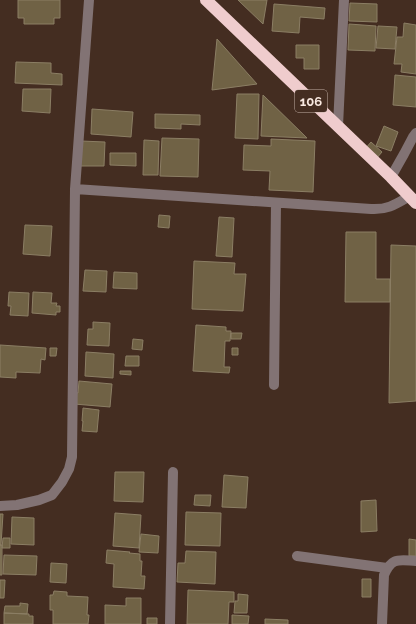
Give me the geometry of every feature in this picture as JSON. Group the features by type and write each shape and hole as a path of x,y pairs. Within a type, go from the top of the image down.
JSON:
{"highway":[{"name":"106","path":"206,0 391,177 413,200"}],"street":[{"path":"0,506 17,505 39,500 52,495 62,482 69,469 72,457 75,189 90,0"},
{"path":"338,126 344,0"},
{"path":"391,177 416,132"},
{"path":"75,189 379,210 413,200"},
{"path":"274,385 276,203"},
{"path":"170,624 173,472"},
{"path":"297,556 387,568"},
{"path":"382,624 384,575 387,568 390,564 396,561 416,561"}],"building":[{"path":"18,0 60,0 60,18 54,18 54,24 24,24 24,18 18,18"},
{"path":"238,0 267,0 263,24"},
{"path":"350,3 377,4 377,22 349,21"},
{"path":"274,4 325,8 324,19 300,17 299,33 272,31"},
{"path":"404,23 416,25 416,74 401,72 402,64 394,64 397,37 403,37"},
{"path":"349,24 376,26 375,51 348,50"},
{"path":"378,26 397,27 395,49 376,48"},
{"path":"217,39 257,84 212,90"},
{"path":"296,45 319,45 319,69 304,69 304,58 296,58"},
{"path":"16,62 51,63 51,73 62,74 62,85 15,83"},
{"path":"395,75 416,77 416,107 393,105"},
{"path":"23,89 51,89 50,113 22,111"},
{"path":"237,94 259,94 258,139 235,138"},
{"path":"263,95 307,138 261,136"},
{"path":"92,109 133,112 131,137 91,134"},
{"path":"155,114 200,115 200,125 181,124 181,129 155,128"},
{"path":"384,126 398,132 391,151 376,146"},
{"path":"162,138 199,139 198,177 160,176"},
{"path":"271,139 315,141 313,192 269,190 270,171 243,170 244,145 271,146"},
{"path":"144,140 159,141 158,175 143,175"},
{"path":"81,141 105,142 104,166 80,166"},
{"path":"371,142 382,152 376,159 365,149"},
{"path":"110,153 136,153 136,166 110,165"},
{"path":"159,215 170,216 169,228 158,227"},
{"path":"219,217 234,218 232,257 216,256"},
{"path":"25,225 52,226 50,256 23,254"},
{"path":"346,232 376,232 376,279 390,279 390,302 345,302"},
{"path":"391,245 416,246 416,401 389,403"},
{"path":"194,261 235,263 234,274 246,274 243,311 192,309"},
{"path":"85,270 107,271 106,292 83,291"},
{"path":"114,272 137,273 137,289 113,288"},
{"path":"9,292 29,293 28,316 10,315 11,306 8,306"},
{"path":"33,292 52,293 51,303 57,303 56,306 60,306 60,312 56,312 56,315 32,313"},
{"path":"93,322 110,323 109,346 87,345 88,329 93,329"},
{"path":"196,325 226,327 226,331 231,331 230,341 225,341 224,367 230,367 229,373 193,371"},
{"path":"231,333 242,333 241,339 231,339"},
{"path":"133,339 143,340 142,350 132,349"},
{"path":"0,345 46,348 45,360 41,359 40,373 16,372 16,378 0,377"},
{"path":"50,348 57,348 56,356 50,356"},
{"path":"232,348 238,348 238,355 232,355"},
{"path":"86,352 114,354 113,378 85,376"},
{"path":"126,356 139,356 139,366 125,366"},
{"path":"120,371 131,371 131,375 120,374"},
{"path":"79,381 112,384 110,407 74,404 74,392 78,393"},
{"path":"83,408 99,410 97,432 82,431"},
{"path":"115,472 144,472 143,502 114,501"},
{"path":"224,475 248,477 246,508 222,507"},
{"path":"195,495 211,495 210,506 194,505"},
{"path":"376,500 377,531 361,532 361,501"},
{"path":"186,512 221,513 220,546 185,545"},
{"path":"115,513 141,515 139,548 113,546"},
{"path":"0,514 3,514 1,545 0,545"},
{"path":"12,517 34,518 34,545 11,544"},
{"path":"141,534 159,536 158,553 139,552"},
{"path":"3,538 10,538 10,548 2,548"},
{"path":"409,539 416,540 416,556 409,556"},
{"path":"0,545 2,545 2,575 0,575"},
{"path":"107,550 140,554 140,561 142,561 141,576 145,576 144,589 113,587 114,564 106,563"},
{"path":"186,551 216,552 215,584 177,582 178,563 185,563"},
{"path":"4,555 37,556 36,575 3,574"},
{"path":"51,563 67,564 66,583 50,582"},
{"path":"362,579 371,579 371,597 362,597"},
{"path":"0,580 5,580 4,598 0,598"},
{"path":"188,590 234,592 234,602 229,602 228,624 187,624"},
{"path":"54,591 67,592 67,596 88,597 88,624 53,624 53,610 50,610 50,595 53,595"},
{"path":"238,594 248,595 247,613 234,613 235,601 238,601"},
{"path":"126,598 141,598 141,624 105,624 105,605 126,606"},
{"path":"20,603 28,604 27,614 4,613 5,606 20,606"},
{"path":"4,613 29,614 29,616 33,616 33,624 4,624"},
{"path":"232,615 249,616 248,624 232,624"},
{"path":"147,618 157,618 157,624 147,624"},
{"path":"265,619 288,620 288,624 265,624"}]}
